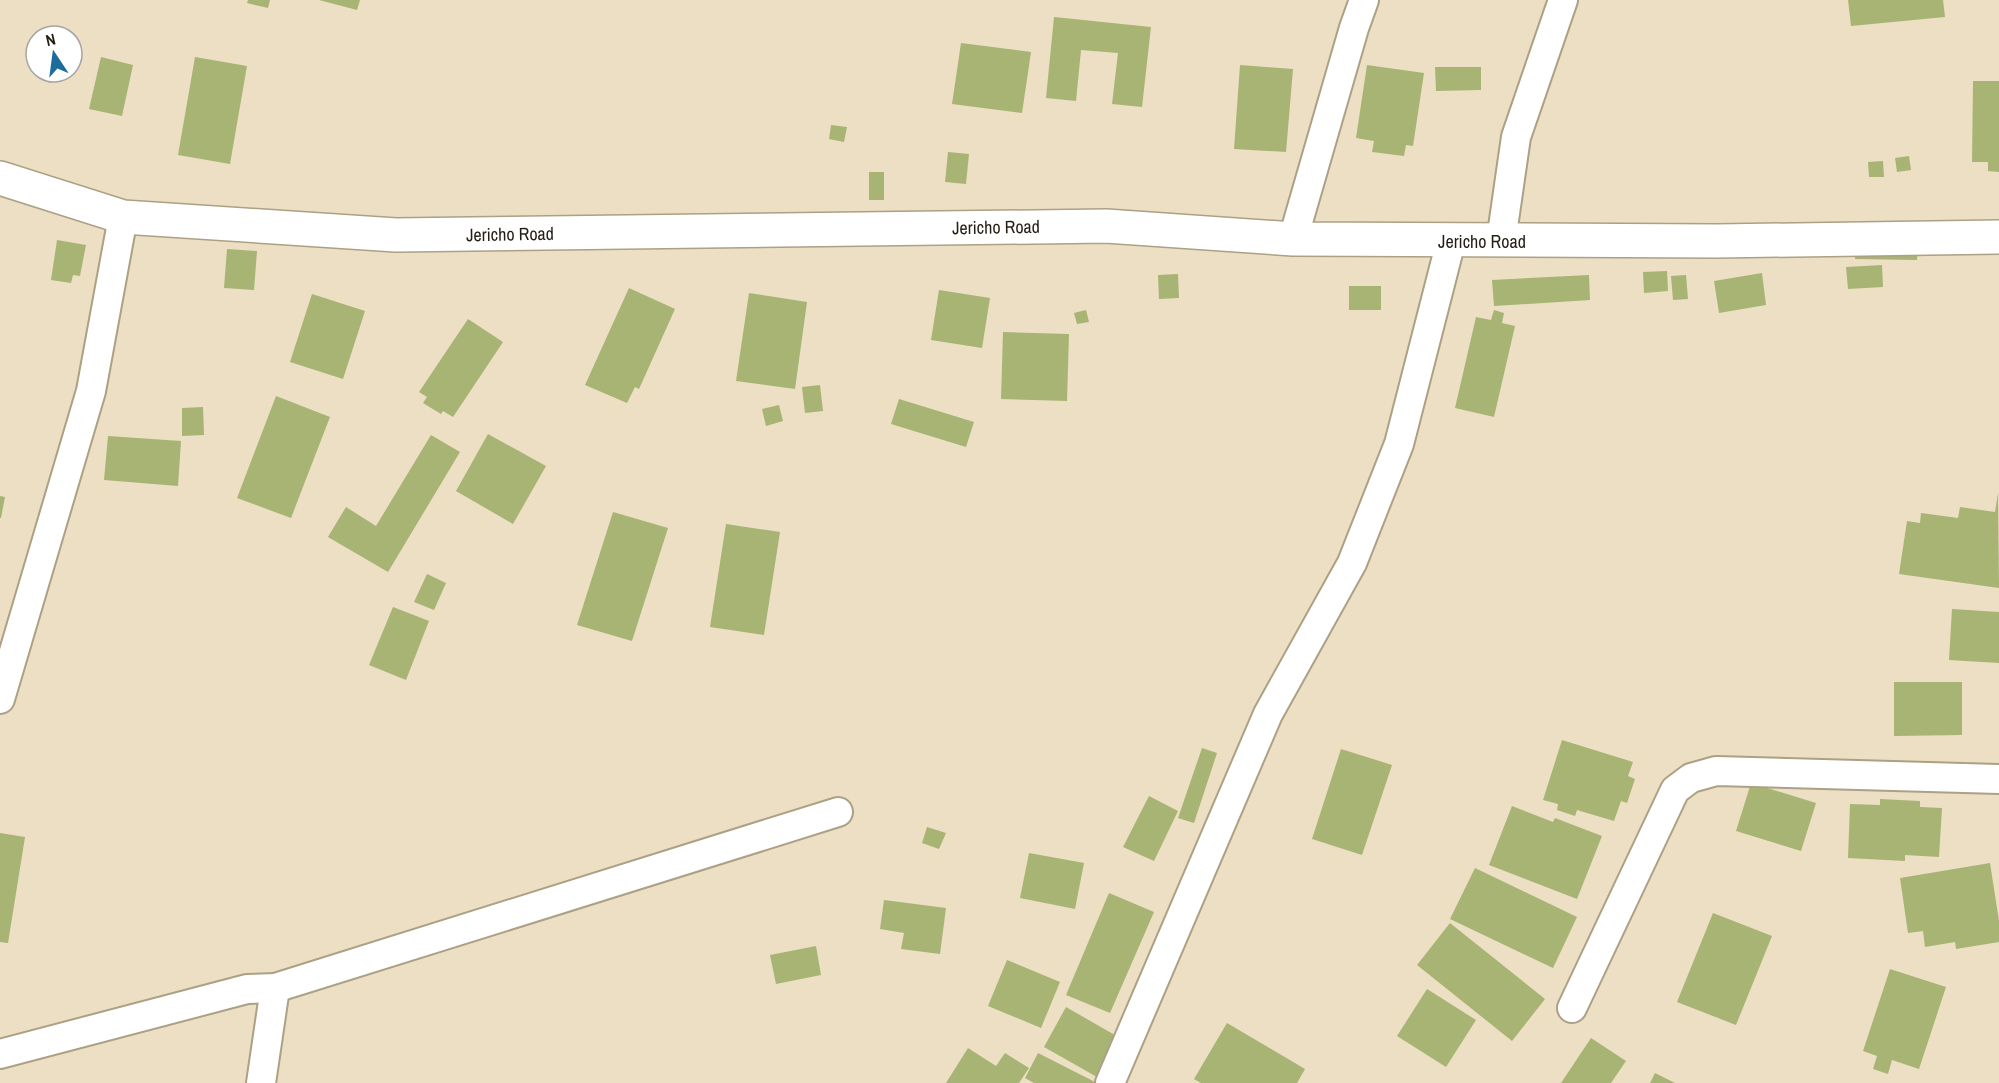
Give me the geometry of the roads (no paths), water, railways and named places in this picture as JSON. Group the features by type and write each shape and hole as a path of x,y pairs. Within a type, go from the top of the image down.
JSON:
{"street":[{"path":"1293,239 1364,0"},
{"path":"1501,241 1516,137 1563,0"},
{"name":"Jericho Road","path":"0,178 123,217 396,235 1106,225 1293,239 1718,241 1999,237"},
{"path":"0,699 91,391 123,217"},
{"path":"1110,1083 1268,714 1352,563 1399,444 1451,241"},
{"path":"1572,1008 1675,790 1691,778 1716,771 1999,779"},
{"path":"0,1054 247,989 275,988 838,812"},
{"path":"261,1083 275,988"}]}
